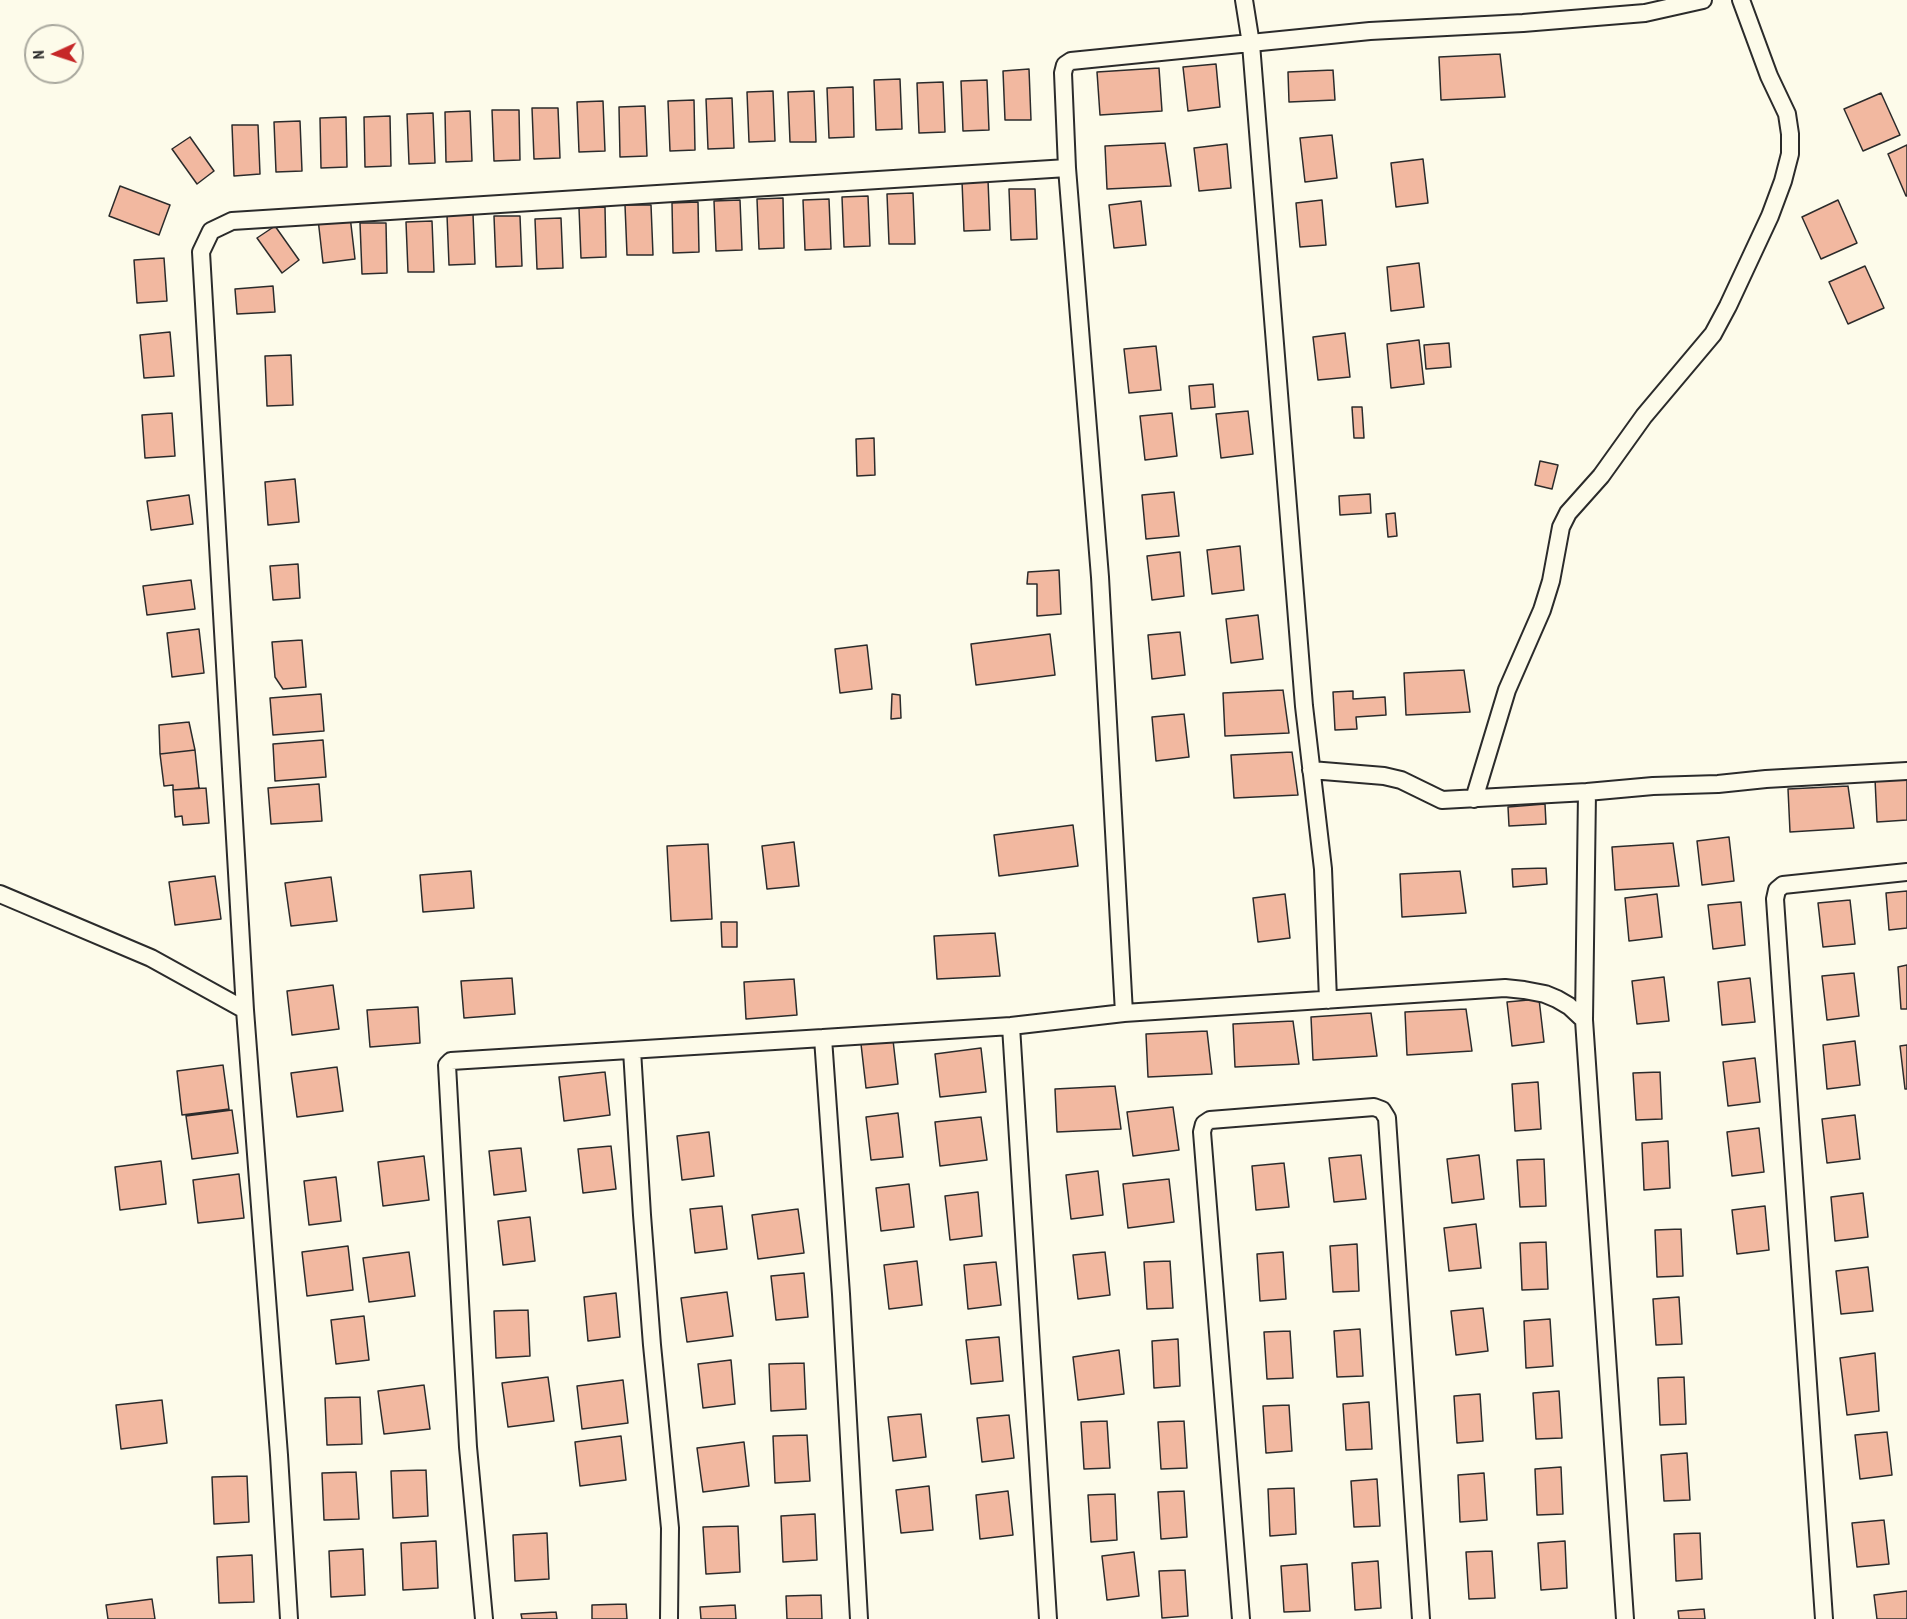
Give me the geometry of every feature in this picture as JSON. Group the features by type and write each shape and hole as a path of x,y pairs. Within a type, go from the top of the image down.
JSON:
{"street":[{"path":"1244,0 1251,44 1304,706 1323,869 1328,1000"},
{"path":"1124,1013 1100,577 1067,168 1063,73 1065,65 1071,61 1370,30 1523,23 1644,13 1703,0"},
{"path":"1474,799 1508,690 1542,610 1551,581 1561,526 1568,513 1601,476 1644,416 1713,334 1770,216 1783,181 1790,154 1787,114 1769,76 1741,0"},
{"path":"289,1619 279,1455 245,1010 201,252 211,231 232,221 1067,168"},
{"path":"1311,770 1384,776 1401,780 1442,800 1907,771"},
{"path":"1587,792 1584,1020 1625,1619"},
{"path":"1824,1619 1775,899 1777,890 1783,885 1907,872"},
{"path":"0,894 151,958 245,1010"},
{"path":"484,1619 468,1447 447,1065 452,1061 1011,1026 1124,1013 1505,988 1534,992 1557,999 1569,1006 1584,1020"},
{"path":"1011,1026 1048,1619"},
{"path":"823,1038 859,1619"},
{"path":"632,1050 651,1333 670,1528 669,1619"},
{"path":"1241,1619 1202,1132 1204,1124 1210,1120 1374,1107 1382,1110 1387,1118 1421,1619"}],"building":[{"path":"1500,54 1505,97 1441,100 1439,57"},
{"path":"1216,64 1220,107 1188,111 1183,67"},
{"path":"1159,68 1162,111 1100,115 1097,72"},
{"path":"1029,69 1031,120 1005,120 1003,71"},
{"path":"1333,70 1335,100 1289,102 1288,72"},
{"path":"900,79 902,129 876,130 874,80"},
{"path":"987,80 989,130 963,131 961,81"},
{"path":"943,82 945,132 919,133 917,83"},
{"path":"853,87 854,137 829,138 827,88"},
{"path":"773,91 775,141 749,142 747,92"},
{"path":"814,91 816,142 790,142 788,92"},
{"path":"1881,93 1900,135 1863,151 1844,109"},
{"path":"732,98 734,148 708,149 706,99"},
{"path":"694,100 695,150 670,151 668,101"},
{"path":"603,101 605,151 579,152 577,102"},
{"path":"645,106 647,156 620,157 619,107"},
{"path":"532,108 558,108 560,158 534,159"},
{"path":"492,110 519,110 520,160 494,161"},
{"path":"470,111 472,161 446,162 445,112"},
{"path":"433,113 435,163 409,164 407,114"},
{"path":"390,116 391,166 365,167 364,117"},
{"path":"346,117 347,167 321,168 320,118"},
{"path":"300,121 302,171 276,172 274,122"},
{"path":"232,125 258,125 260,174 234,176"},
{"path":"1332,135 1337,178 1305,182 1300,138"},
{"path":"190,137 214,171 197,184 172,149"},
{"path":"1165,143 1171,186 1107,189 1105,146"},
{"path":"1227,144 1231,188 1199,191 1194,148"},
{"path":"1907,145 1907,196 1906,196 1888,154"},
{"path":"1423,159 1428,203 1396,207 1391,163"},
{"path":"988,180 990,230 964,231 962,181"},
{"path":"120,186 170,205 159,235 109,216"},
{"path":"1009,189 1035,189 1037,239 1011,240"},
{"path":"913,193 915,244 889,244 887,194"},
{"path":"868,196 870,246 844,247 842,197"},
{"path":"783,198 784,248 759,249 757,199"},
{"path":"829,199 831,249 805,250 803,200"},
{"path":"740,200 742,250 716,251 714,201"},
{"path":"1322,200 1326,245 1300,247 1296,203"},
{"path":"1838,200 1857,243 1821,259 1802,217"},
{"path":"1141,201 1146,245 1114,248 1109,205"},
{"path":"698,202 699,252 673,253 672,203"},
{"path":"625,205 651,205 653,255 627,255"},
{"path":"605,207 606,257 581,258 579,208"},
{"path":"473,214 475,264 449,265 447,215"},
{"path":"350,216 355,259 323,263 318,219"},
{"path":"494,216 520,216 522,266 496,267"},
{"path":"561,218 563,268 537,269 535,219"},
{"path":"432,221 434,272 408,272 406,222"},
{"path":"360,223 386,223 387,273 362,274"},
{"path":"275,226 299,260 282,273 257,238"},
{"path":"164,258 167,301 137,303 134,260"},
{"path":"1419,263 1424,307 1391,311 1387,267"},
{"path":"1865,266 1884,308 1848,324 1829,282"},
{"path":"273,286 275,312 237,314 235,289"},
{"path":"170,332 174,376 144,378 140,335"},
{"path":"1345,333 1350,377 1318,380 1313,337"},
{"path":"1419,340 1424,384 1391,388 1387,344"},
{"path":"1449,343 1451,367 1426,369 1424,345"},
{"path":"1156,346 1161,390 1129,393 1124,349"},
{"path":"291,355 293,405 267,406 265,356"},
{"path":"1213,384 1215,407 1191,409 1189,386"},
{"path":"1352,407 1362,407 1364,438 1354,438"},
{"path":"1248,411 1253,454 1221,458 1216,414"},
{"path":"172,413 175,456 145,458 142,415"},
{"path":"1172,413 1177,456 1145,460 1140,416"},
{"path":"874,438 875,475 857,476 856,439"},
{"path":"1540,461 1558,465 1552,489 1535,485"},
{"path":"295,479 299,522 268,525 265,482"},
{"path":"1174,492 1179,536 1146,539 1142,495"},
{"path":"1370,494 1371,513 1340,515 1339,496"},
{"path":"189,495 193,524 151,530 147,501"},
{"path":"1395,513 1397,536 1388,537 1386,514"},
{"path":"1240,546 1244,590 1212,594 1207,550"},
{"path":"1180,552 1184,596 1152,600 1147,556"},
{"path":"298,564 300,598 273,600 270,566"},
{"path":"1059,570 1061,614 1037,616 1037,584 1027,584 1028,572"},
{"path":"191,580 195,609 147,615 143,586"},
{"path":"1258,615 1263,659 1231,663 1226,619"},
{"path":"199,629 204,673 172,677 167,633"},
{"path":"1180,632 1185,675 1152,679 1148,635"},
{"path":"1050,634 1055,675 976,685 971,644"},
{"path":"302,640 306,687 283,689 275,677 272,642"},
{"path":"867,645 872,689 840,693 835,649"},
{"path":"1464,670 1470,712 1406,715 1404,673"},
{"path":"1283,690 1289,733 1225,736 1223,693"},
{"path":"1353,691 1353,699 1385,697 1386,715 1356,717 1357,729 1335,730 1333,692"},
{"path":"321,694 324,731 273,735 270,698"},
{"path":"892,694 900,695 901,718 891,719"},
{"path":"1184,714 1189,757 1156,761 1152,717"},
{"path":"189,722 195,750 160,754 159,725"},
{"path":"323,740 326,777 275,781 273,744"},
{"path":"195,750 199,788 173,790 173,785 164,786 160,754"},
{"path":"1292,752 1298,795 1234,798 1231,755"},
{"path":"1907,777 1907,820 1877,822 1875,779"},
{"path":"319,784 322,821 271,824 268,788"},
{"path":"1848,786 1854,828 1790,832 1788,789"},
{"path":"206,788 209,823 183,825 182,816 175,817 173,790"},
{"path":"1545,804 1546,824 1509,826 1508,807"},
{"path":"1073,825 1078,866 999,876 994,835"},
{"path":"1729,837 1734,881 1702,885 1697,841"},
{"path":"794,842 799,886 767,889 762,846"},
{"path":"1673,843 1679,886 1615,890 1612,847"},
{"path":"708,844 712,919 671,921 667,846"},
{"path":"1546,868 1547,884 1513,887 1512,869"},
{"path":"471,871 474,908 423,912 420,875"},
{"path":"1460,871 1466,913 1402,917 1400,874"},
{"path":"215,876 221,919 175,925 169,882"},
{"path":"331,877 337,921 291,926 285,883"},
{"path":"1907,891 1907,928 1889,930 1886,893"},
{"path":"1285,894 1290,938 1258,942 1253,898"},
{"path":"1657,894 1662,937 1629,941 1625,898"},
{"path":"1850,900 1855,944 1823,947 1818,903"},
{"path":"1741,902 1745,945 1713,949 1708,905"},
{"path":"721,922 737,922 737,947 722,947"},
{"path":"995,933 1000,976 937,979 934,936"},
{"path":"1907,965 1907,1009 1901,1009 1898,967"},
{"path":"1854,973 1859,1016 1827,1020 1822,976"},
{"path":"1664,977 1669,1021 1637,1024 1632,981"},
{"path":"512,978 515,1014 464,1018 461,981"},
{"path":"1750,978 1755,1022 1722,1025 1718,982"},
{"path":"794,979 797,1015 746,1019 744,982"},
{"path":"333,985 339,1029 292,1035 287,991"},
{"path":"1539,999 1544,1042 1512,1046 1507,1002"},
{"path":"418,1007 420,1043 370,1047 367,1010"},
{"path":"1466,1009 1472,1051 1407,1055 1405,1012"},
{"path":"1371,1013 1377,1056 1313,1060 1311,1017"},
{"path":"1293,1021 1299,1064 1235,1067 1233,1024"},
{"path":"1207,1031 1212,1074 1148,1077 1146,1034"},
{"path":"893,1040 898,1084 866,1088 861,1044"},
{"path":"1855,1041 1860,1085 1827,1089 1823,1045"},
{"path":"1907,1045 1907,1089 1905,1089 1900,1046"},
{"path":"981,1048 986,1092 940,1097 935,1054"},
{"path":"1755,1058 1760,1102 1728,1106 1723,1062"},
{"path":"223,1065 229,1109 182,1115 177,1071"},
{"path":"337,1067 343,1111 297,1117 291,1073"},
{"path":"605,1072 610,1115 564,1121 559,1077"},
{"path":"1660,1072 1662,1119 1636,1120 1633,1073"},
{"path":"1538,1082 1541,1129 1515,1131 1512,1084"},
{"path":"1115,1086 1121,1129 1057,1132 1055,1089"},
{"path":"1173,1107 1179,1150 1133,1156 1127,1112"},
{"path":"232,1110 238,1153 192,1159 186,1116"},
{"path":"898,1113 903,1157 871,1160 866,1117"},
{"path":"1855,1115 1860,1159 1827,1163 1822,1119"},
{"path":"981,1117 987,1160 940,1166 935,1122"},
{"path":"1759,1128 1764,1172 1732,1176 1727,1132"},
{"path":"709,1132 714,1176 682,1180 677,1136"},
{"path":"1668,1141 1670,1188 1644,1190 1642,1143"},
{"path":"611,1146 616,1189 583,1193 578,1149"},
{"path":"521,1148 526,1191 494,1195 489,1151"},
{"path":"1361,1155 1366,1199 1334,1202 1329,1158"},
{"path":"1479,1155 1484,1199 1452,1203 1447,1159"},
{"path":"424,1156 429,1200 383,1206 378,1162"},
{"path":"1544,1159 1546,1206 1520,1207 1517,1160"},
{"path":"161,1161 166,1204 120,1210 115,1167"},
{"path":"1284,1163 1289,1207 1256,1210 1252,1166"},
{"path":"1098,1171 1103,1215 1071,1219 1066,1175"},
{"path":"239,1174 244,1218 198,1223 193,1180"},
{"path":"336,1177 341,1221 309,1225 304,1181"},
{"path":"1169,1179 1174,1222 1128,1228 1123,1184"},
{"path":"909,1184 914,1227 881,1231 876,1188"},
{"path":"978,1192 982,1236 950,1240 945,1196"},
{"path":"1863,1193 1868,1237 1835,1241 1831,1197"},
{"path":"722,1206 727,1249 695,1253 690,1209"},
{"path":"1765,1206 1769,1250 1737,1254 1732,1210"},
{"path":"798,1209 804,1253 758,1259 752,1215"},
{"path":"530,1217 535,1261 503,1265 498,1221"},
{"path":"1476,1224 1481,1268 1449,1271 1444,1228"},
{"path":"1681,1229 1683,1276 1657,1277 1655,1230"},
{"path":"1546,1242 1548,1289 1522,1290 1520,1243"},
{"path":"1357,1244 1359,1291 1333,1292 1330,1246"},
{"path":"348,1246 353,1290 307,1296 302,1252"},
{"path":"409,1252 415,1296 369,1302 363,1258"},
{"path":"1105,1252 1110,1295 1078,1299 1073,1255"},
{"path":"1283,1252 1286,1299 1260,1301 1257,1254"},
{"path":"917,1261 922,1305 889,1309 884,1265"},
{"path":"1170,1261 1173,1308 1147,1309 1144,1262"},
{"path":"996,1262 1001,1305 968,1309 964,1265"},
{"path":"1868,1267 1873,1311 1841,1314 1836,1271"},
{"path":"804,1273 808,1317 776,1320 771,1276"},
{"path":"727,1292 733,1336 687,1342 681,1298"},
{"path":"616,1293 620,1337 588,1341 584,1297"},
{"path":"1679,1297 1682,1344 1656,1345 1653,1299"},
{"path":"1483,1308 1488,1351 1456,1355 1451,1311"},
{"path":"528,1310 530,1356 496,1358 494,1311"},
{"path":"364,1316 369,1360 336,1364 331,1320"},
{"path":"1550,1319 1553,1366 1526,1368 1524,1321"},
{"path":"1360,1329 1363,1376 1337,1377 1334,1331"},
{"path":"1290,1331 1293,1378 1267,1379 1264,1332"},
{"path":"999,1337 1003,1381 971,1384 966,1340"},
{"path":"1178,1339 1180,1386 1154,1388 1152,1341"},
{"path":"1119,1350 1124,1394 1078,1400 1073,1357"},
{"path":"1875,1353 1879,1411 1847,1415 1840,1358"},
{"path":"731,1360 735,1404 703,1408 698,1364"},
{"path":"804,1363 806,1409 771,1411 769,1364"},
{"path":"548,1377 554,1421 508,1427 502,1383"},
{"path":"1684,1377 1686,1424 1660,1425 1658,1378"},
{"path":"623,1380 628,1423 582,1429 577,1386"},
{"path":"424,1385 430,1429 384,1434 378,1391"},
{"path":"1559,1391 1562,1438 1536,1439 1533,1393"},
{"path":"1480,1394 1483,1441 1457,1443 1454,1396"},
{"path":"360,1397 362,1444 327,1445 325,1398"},
{"path":"162,1400 167,1443 121,1449 116,1405"},
{"path":"1369,1402 1372,1449 1346,1450 1343,1404"},
{"path":"1289,1405 1292,1451 1266,1453 1263,1406"},
{"path":"921,1414 926,1457 893,1461 888,1417"},
{"path":"1009,1415 1014,1458 982,1462 977,1418"},
{"path":"1107,1421 1110,1468 1084,1469 1081,1422"},
{"path":"1184,1421 1187,1468 1161,1469 1158,1422"},
{"path":"1887,1432 1892,1475 1860,1479 1855,1435"},
{"path":"807,1435 810,1481 775,1483 773,1436"},
{"path":"621,1436 626,1480 580,1486 575,1442"},
{"path":"744,1442 749,1486 703,1492 697,1448"},
{"path":"1687,1453 1690,1500 1664,1501 1661,1455"},
{"path":"1561,1467 1563,1514 1537,1515 1535,1469"},
{"path":"426,1470 428,1516 393,1518 391,1471"},
{"path":"356,1472 359,1519 324,1520 322,1473"},
{"path":"1484,1473 1487,1520 1460,1522 1458,1475"},
{"path":"247,1476 249,1522 214,1524 212,1477"},
{"path":"1377,1479 1380,1526 1354,1527 1351,1481"},
{"path":"929,1486 933,1530 901,1533 896,1490"},
{"path":"1294,1488 1296,1534 1270,1536 1268,1489"},
{"path":"1008,1491 1013,1535 980,1539 976,1495"},
{"path":"1184,1491 1187,1537 1161,1539 1158,1492"},
{"path":"1115,1494 1117,1540 1091,1542 1088,1495"},
{"path":"815,1514 817,1560 783,1562 781,1516"},
{"path":"1884,1520 1889,1564 1857,1567 1852,1523"},
{"path":"738,1526 740,1572 706,1574 703,1527"},
{"path":"547,1533 549,1579 515,1581 513,1535"},
{"path":"1700,1533 1702,1579 1676,1581 1674,1534"},
{"path":"436,1541 438,1588 403,1590 401,1543"},
{"path":"1565,1541 1567,1588 1541,1590 1538,1543"},
{"path":"363,1549 365,1595 331,1597 329,1551"},
{"path":"1492,1551 1495,1598 1469,1599 1466,1552"},
{"path":"1134,1552 1139,1596 1107,1600 1102,1556"},
{"path":"252,1555 254,1602 219,1603 217,1557"},
{"path":"1378,1561 1381,1608 1355,1610 1352,1563"},
{"path":"1307,1564 1310,1611 1284,1612 1281,1566"},
{"path":"1185,1570 1188,1616 1162,1618 1159,1571"},
{"path":"1907,1591 1907,1619 1877,1619 1874,1595"},
{"path":"821,1595 822,1619 787,1619 786,1596"},
{"path":"152,1599 155,1619 108,1619 106,1605"},
{"path":"626,1604 627,1619 592,1619 592,1605"},
{"path":"735,1605 736,1619 701,1619 700,1607"},
{"path":"1704,1609 1705,1619 1679,1619 1678,1611"},
{"path":"556,1612 557,1619 522,1619 521,1614"}]}
